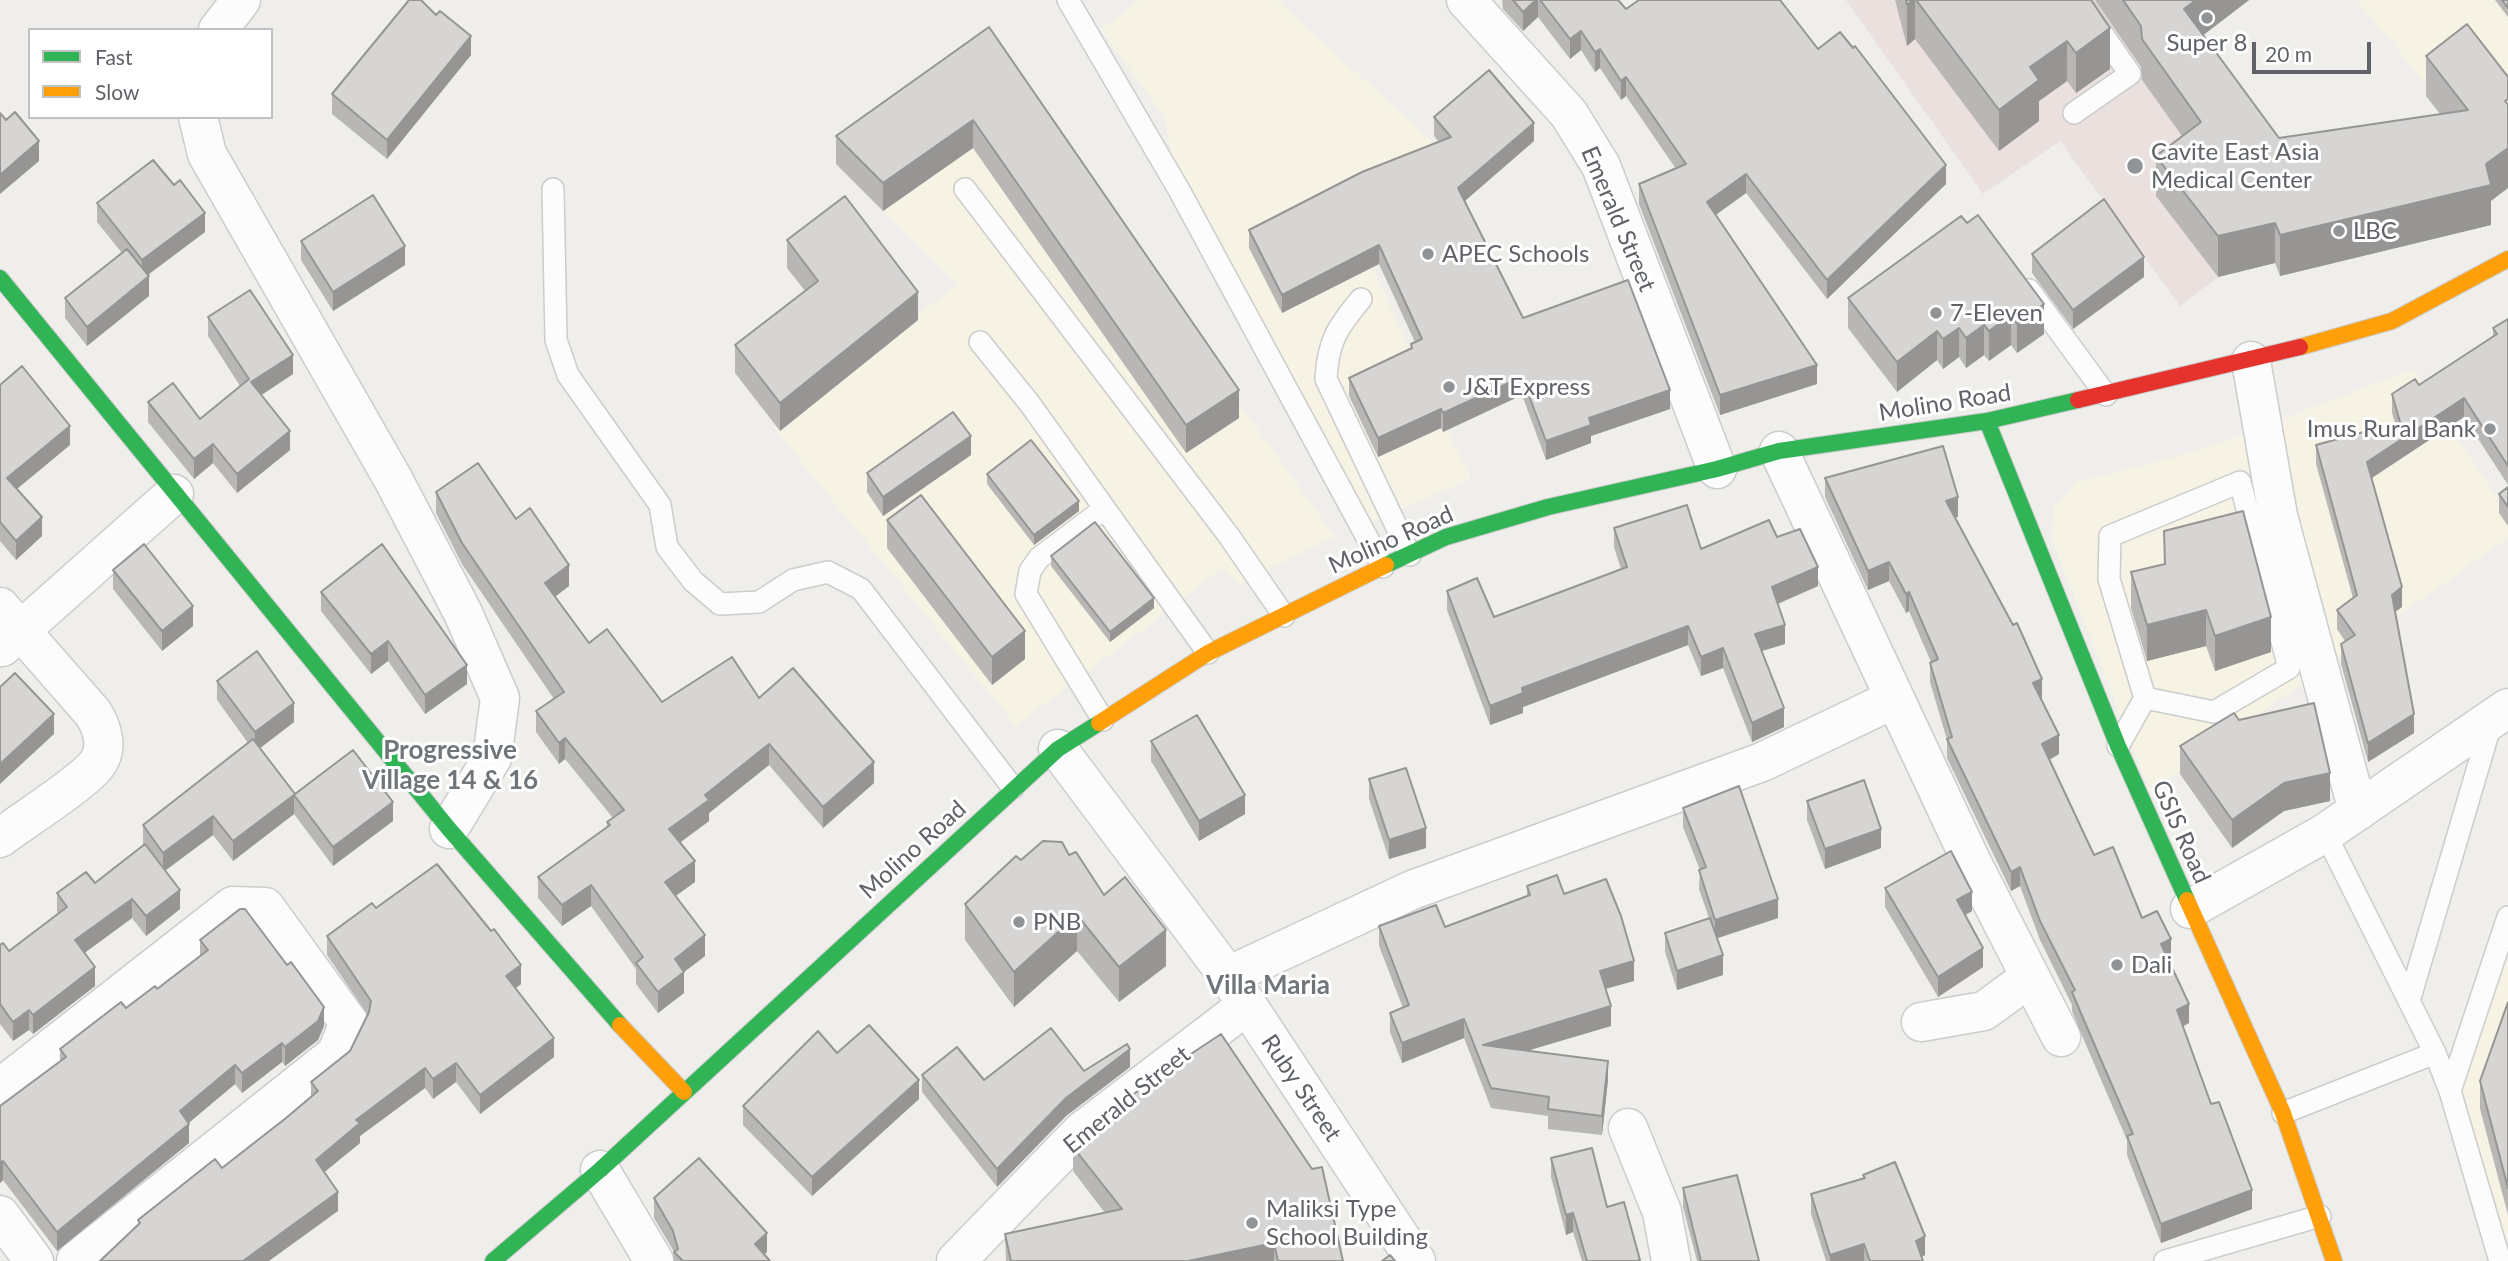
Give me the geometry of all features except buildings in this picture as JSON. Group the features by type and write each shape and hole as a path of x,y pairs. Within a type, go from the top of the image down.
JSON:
{"main road":[{"name":"Molino Road","path":"493,1261 600,1170 1058,749 1208,653 1447,537 1486,524 1717,469 1779,451 1987,421 2251,361 2392,321 2508,259"},
{"path":"0,278 449,829 624,1030 684,1093"},
{"name":"GSIS Road","path":"1987,421 2118,746 2283,1112 2334,1261"}],"street":[{"path":"220,28 241,0"},
{"name":"Emerald Street","path":"1466,0 1569,114 1601,166 1717,469"},
{"path":"198,119 207,154 393,480 463,613 500,698 492,758 449,829"},
{"path":"2251,361 2278,516 2358,811"},
{"path":"1779,451 1894,699 2029,978 2061,1037"},
{"path":"0,838 91,770 102,752 100,724 93,713 7,629 174,494"},
{"name":"Emerald Street","path":"956,1261 1082,1131 1237,991 1412,890 1762,762 1894,699"},
{"path":"2190,909 2325,833 2500,713"},
{"name":"Ruby Street","path":"1058,749 1237,991 1416,1261"},
{"path":"0,1088 233,906 265,906 349,1023 336,1054 76,1261"},
{"path":"1921,1022 1984,1011 2029,978"},
{"path":"1628,1128 1661,1212 1671,1261"},
{"path":"600,1170 654,1261"},
{"path":"0,1215 34,1261"}],"lane":[{"path":"1068,0 1179,190 1383,567"},
{"path":"2074,113 2130,74 2079,0"},
{"path":"552,189 556,340 568,375 660,505 667,547 693,581 720,604 759,602 793,580 828,572 861,589 1013,788"},
{"path":"965,189 1228,536 1284,616"},
{"path":"2016,273 2106,395"},
{"path":"1361,299 1344,320 1328,350 1326,379 1410,555"},
{"path":"980,342 1030,404 1208,653"},
{"path":"2118,746 2145,698 2109,579 2110,536 2240,482 2289,668 2214,712 2145,698"},
{"path":"1103,720 1026,594 1030,571 1039,558 1104,509"},
{"path":"2409,1001 2500,713"},
{"path":"2325,833 2435,1053 2500,1261"},
{"path":"2449,1091 2508,918"},
{"path":"2283,1112 2435,1053"},
{"path":"2165,1261 2320,1216"}],"shaded area":[{"path":"1141,0 1276,0 1445,153 1339,197 1471,479 1367,524 1182,204 1164,117 1101,29"},
{"name":"Cavite East Asia Medical Center","path":"1846,0 2166,0 2257,121 2154,192 2218,277 2180,306 2060,141 1983,194"},
{"path":"2357,0 2508,0 2508,110 2465,52 2424,82"},
{"path":"989,55 1335,537 1241,584 1222,569 1016,726 773,427 957,284 836,164"},
{"path":"2413,369 2508,515 2508,538 2150,792 2052,539 2054,508 2076,483 2206,448"},
{"path":"2508,918 2508,1261 2450,1091"}],"traffic: fast":[{"path":"0,278 449,829 620,1025"},
{"path":"1386,565 1446,537 1548,507 1717,469 1779,451 1987,421 2078,400"},
{"path":"1987,421 2118,746 2187,900"},
{"path":"493,1261 600,1170 1058,749 1099,723"}],"traffic: slow":[{"path":"2300,347 2392,321 2508,259"},
{"path":"1099,723 1208,653 1386,565"},
{"path":"2187,900 2283,1113 2334,1261"},
{"path":"620,1025 684,1092"}],"traffic: jam":[{"path":"2078,400 2300,347"}],"place":[{"name":"Super 8","path":"2207,18"},
{"name":"Cavite East Asia Medical Center","path":"2135,166"},
{"name":"LBC","path":"2339,231"},
{"name":"APEC Schools","path":"1428,254"},
{"name":"7-Eleven","path":"1936,313"},
{"name":"J&T Express","path":"1449,387"},
{"name":"Imus Rural Bank","path":"2490,429"},
{"name":"PNB","path":"1019,922"},
{"name":"Dali","path":"2117,965"},
{"name":"Maliksi Type School Building","path":"1252,1223"}],"district":[{"name":"Progressive Village 14 & 16","path":"450,766"},
{"name":"Villa Maria","path":"1268,986"}]}
